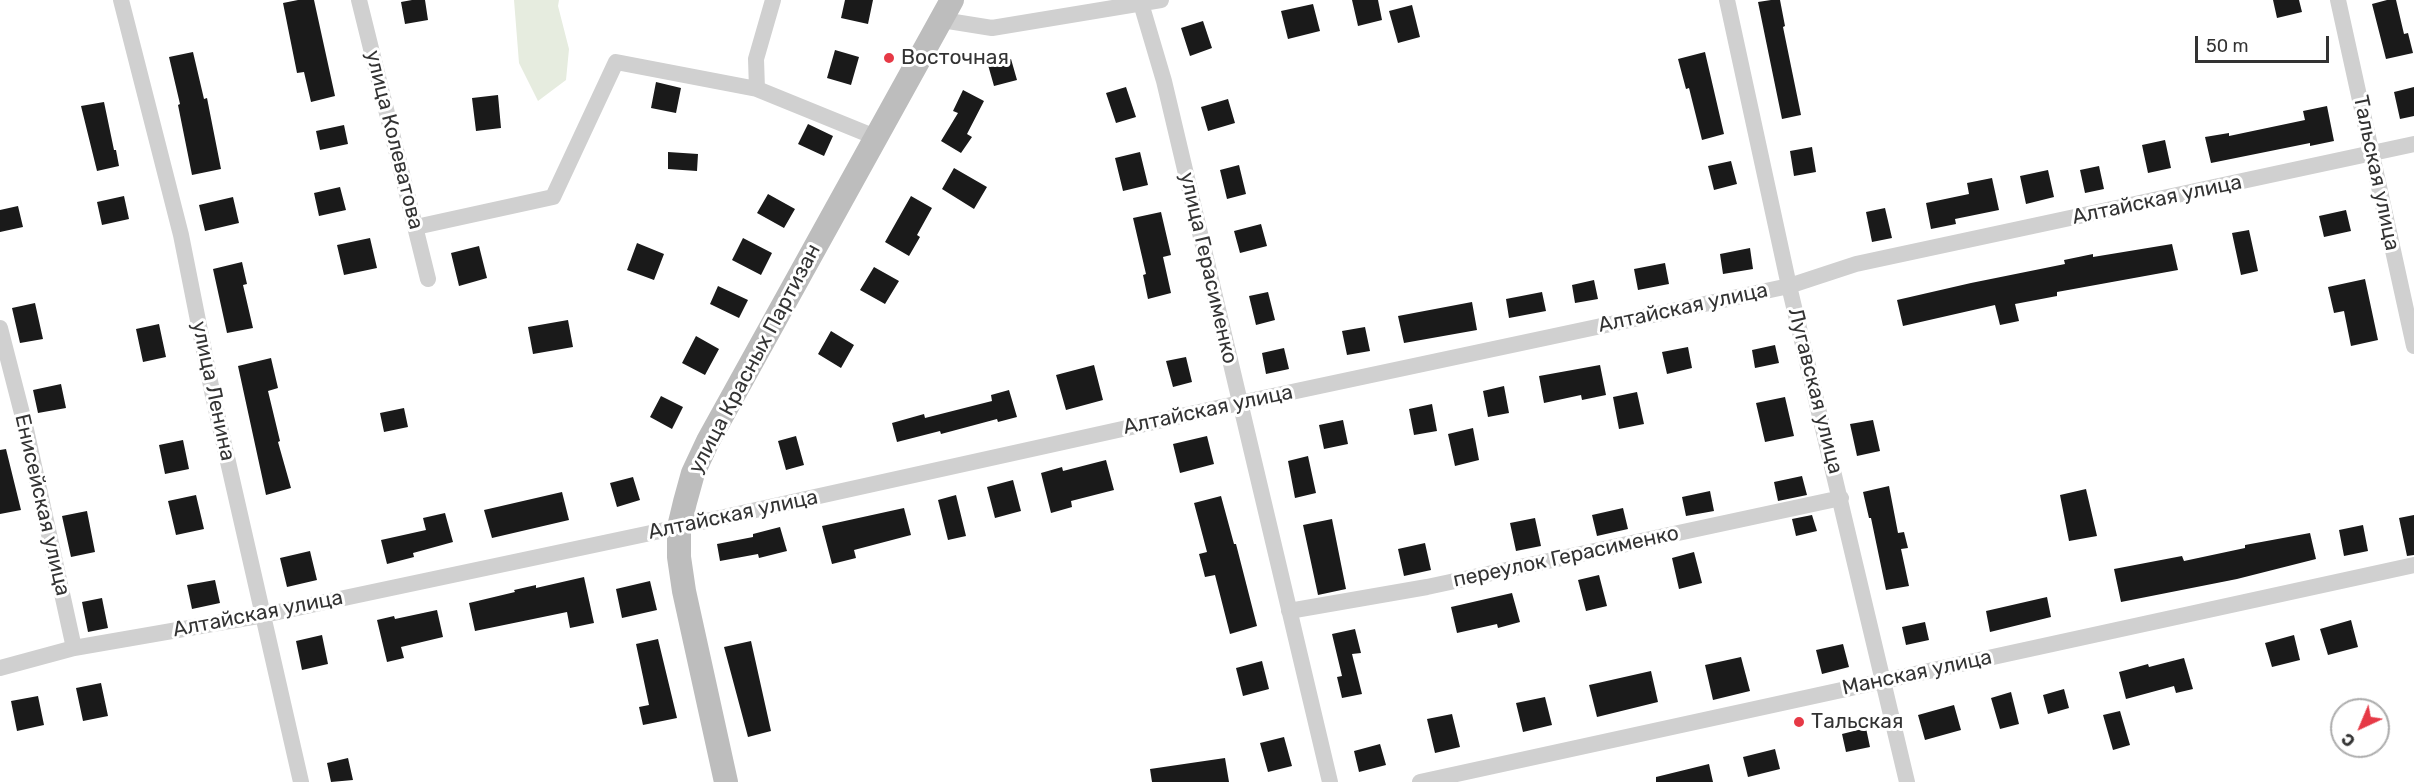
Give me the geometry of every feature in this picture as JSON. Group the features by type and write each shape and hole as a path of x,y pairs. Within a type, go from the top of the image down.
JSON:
{"main road":[{"name":"улица Красных Партизан","path":"726,782 684,591 679,557 679,527 693,473 708,441 947,10"}],"street":[{"name":"улица Ленина","path":"121,0 181,235 213,396 302,782"},
{"name":"улица Колеватова","path":"359,0 428,279"},
{"path":"757,89 756,59 773,0"},
{"path":"947,10 992,28 1161,0"},
{"name":"Лугавская улица","path":"1727,0 1789,286 1907,782"},
{"name":"Тальская улица","path":"2338,0 2414,346"},
{"name":"улица Герасименко","path":"1141,2 1164,81 1330,782"},
{"path":"416,227 553,197 616,62 757,89 875,137"},
{"name":"Алтайская улица","path":"0,668 74,648 264,615 679,527 1240,402 1789,286 1856,264 2414,144"},
{"name":"Енисейская улица","path":"0,328 25,425 74,648"},
{"name":"переулок Герасименко","path":"1290,611 1427,587 1841,498"},
{"name":"Манская улица","path":"1420,782 2414,566"}],"shaded area":[{"path":"514,0 559,0 558,6 569,49 566,80 538,101 519,63"}],"building":[{"path":"314,0 335,96 311,102 304,72 297,73 283,3"},
{"path":"425,0 428,20 405,24 401,2"},
{"path":"845,0 873,0 868,24 841,18"},
{"path":"1352,0 1378,0 1382,20 1358,26"},
{"path":"1780,0 1785,26 1783,27 1801,115 1782,119 1758,2"},
{"path":"2273,0 2299,0 2302,12 2277,18"},
{"path":"2396,0 2404,34 2408,33 2413,53 2386,59 2372,4"},
{"path":"1313,4 1320,31 1288,39 1281,11"},
{"path":"1412,5 1420,37 1398,43 1389,11"},
{"path":"1203,21 1212,48 1190,56 1181,28"},
{"path":"835,50 859,57 851,85 827,78"},
{"path":"193,52 204,99 207,98 221,169 192,175 178,105 180,104 169,57"},
{"path":"1705,52 1724,134 1702,140 1689,88 1686,89 1678,59"},
{"path":"1011,59 1017,80 994,86 988,65"},
{"path":"656,82 681,88 676,113 651,108"},
{"path":"1126,87 1136,117 1116,123 1106,93"},
{"path":"2414,87 2414,116 2400,119 2394,92"},
{"path":"963,90 984,101 967,134 972,137 961,153 941,141 958,113 953,111"},
{"path":"498,95 501,128 476,131 472,98"},
{"path":"1228,99 1235,123 1208,131 1201,107"},
{"path":"104,102 119,166 97,171 81,106"},
{"path":"2327,106 2334,141 2310,146 2310,143 2211,163 2205,137 2229,133 2229,136 2305,120 2303,111"},
{"path":"808,124 833,136 824,156 798,144"},
{"path":"344,125 348,144 320,150 316,131"},
{"path":"2165,140 2171,168 2148,173 2142,145"},
{"path":"1812,147 1816,172 1794,176 1790,151"},
{"path":"668,152 698,154 697,171 668,169"},
{"path":"1140,152 1148,185 1123,191 1115,158"},
{"path":"1731,161 1737,184 1714,190 1708,166"},
{"path":"1239,165 1246,194 1227,199 1220,170"},
{"path":"2099,166 2104,189 2085,193 2080,170"},
{"path":"954,168 987,187 974,209 942,189"},
{"path":"2048,170 2054,197 2026,204 2020,176"},
{"path":"1992,178 1999,210 1955,219 1956,224 1931,229 1926,203 1969,194 1967,183"},
{"path":"340,187 346,210 319,216 314,193"},
{"path":"768,194 795,209 784,228 757,213"},
{"path":"124,196 129,219 102,225 97,202"},
{"path":"911,196 932,208 917,235 920,237 909,256 885,242"},
{"path":"233,197 239,223 205,231 199,205"},
{"path":"18,206 23,227 0,232 0,210"},
{"path":"1885,208 1892,238 1872,242 1866,212"},
{"path":"2346,210 2351,231 2324,237 2319,216"},
{"path":"1161,212 1171,255 1163,257 1171,293 1148,299 1143,275 1146,274 1133,218"},
{"path":"1261,224 1267,246 1240,253 1234,231"},
{"path":"2249,230 2258,271 2241,275 2232,233"},
{"path":"370,238 377,268 344,275 337,245"},
{"path":"743,238 772,253 761,275 732,260"},
{"path":"637,243 664,254 654,280 627,270"},
{"path":"2172,244 2178,270 2057,292 2057,296 2015,304 2019,321 2000,325 1995,305 1903,326 1897,300 2065,264 2064,260 2093,254 2093,257"},
{"path":"479,246 487,278 459,286 451,253"},
{"path":"1750,248 1753,269 1723,274 1720,254"},
{"path":"242,262 247,284 243,285 253,328 227,333 213,269"},
{"path":"1665,263 1669,284 1638,290 1634,269"},
{"path":"874,267 899,281 885,304 860,290"},
{"path":"2365,279 2378,340 2351,346 2344,311 2334,313 2328,287"},
{"path":"1594,280 1598,299 1575,303 1572,285"},
{"path":"718,286 748,300 739,318 710,304"},
{"path":"1268,292 1275,320 1256,325 1249,296"},
{"path":"1542,292 1546,311 1509,318 1506,299"},
{"path":"1472,302 1477,330 1404,343 1398,316"},
{"path":"35,303 43,339 20,343 12,308"},
{"path":"568,320 573,347 533,354 528,327"},
{"path":"159,324 166,357 143,362 136,329"},
{"path":"1365,327 1370,351 1347,355 1342,331"},
{"path":"831,331 854,345 841,368 818,354"},
{"path":"696,336 719,349 705,375 682,363"},
{"path":"1775,345 1779,363 1755,368 1752,350"},
{"path":"1688,347 1692,368 1667,374 1662,352"},
{"path":"1284,348 1289,369 1266,374 1262,353"},
{"path":"1186,357 1192,382 1173,387 1166,361"},
{"path":"271,358 278,388 268,391 280,441 278,442 291,488 266,495 238,366"},
{"path":"1094,365 1103,400 1066,410 1056,375"},
{"path":"1600,365 1606,395 1582,400 1581,395 1544,403 1539,376"},
{"path":"61,384 66,408 38,413 33,390"},
{"path":"1504,386 1509,413 1488,417 1483,391"},
{"path":"1009,390 1017,417 998,422 997,419 941,434 940,431 897,442 892,423 924,414 925,418 992,401 991,395"},
{"path":"1637,392 1644,424 1619,429 1613,397"},
{"path":"661,396 683,407 672,429 650,417"},
{"path":"1785,397 1794,436 1765,442 1756,403"},
{"path":"1432,404 1437,431 1414,435 1409,409"},
{"path":"404,408 408,427 384,432 380,413"},
{"path":"1343,420 1348,444 1324,449 1319,425"},
{"path":"1873,420 1880,451 1857,456 1850,424"},
{"path":"1473,428 1479,460 1455,466 1448,434"},
{"path":"796,436 804,465 786,470 778,441"},
{"path":"1207,436 1214,464 1180,473 1173,444"},
{"path":"183,440 189,469 165,474 159,445"},
{"path":"6,449 21,510 0,514 0,450"},
{"path":"1308,456 1316,493 1295,498 1288,461"},
{"path":"1106,460 1114,490 1071,501 1072,507 1051,513 1041,473 1062,467 1063,471"},
{"path":"1802,476 1807,495 1778,501 1774,482"},
{"path":"633,477 640,500 617,507 610,483"},
{"path":"1013,480 1021,511 995,518 987,487"},
{"path":"1889,486 1898,533 1904,532 1908,548 1901,549 1909,586 1886,590 1871,518 1869,518 1863,492"},
{"path":"2086,489 2097,536 2069,541 2060,495"},
{"path":"1710,491 1714,511 1686,516 1682,497"},
{"path":"562,492 569,520 492,538 484,510"},
{"path":"196,495 204,529 176,535 168,501"},
{"path":"956,495 966,536 948,540 938,500"},
{"path":"1221,496 1257,626 1230,634 1215,575 1205,577 1199,554 1207,552 1194,503"},
{"path":"904,508 911,535 854,550 856,558 832,564 822,526"},
{"path":"1623,508 1628,529 1597,536 1592,515"},
{"path":"87,511 95,552 71,557 62,516"},
{"path":"445,513 453,542 413,553 414,557 387,564 381,540 426,530 423,518"},
{"path":"1812,515 1817,531 1796,536 1792,519"},
{"path":"2414,515 2414,555 2407,556 2399,518"},
{"path":"1535,518 1541,546 1516,551 1510,523"},
{"path":"1332,519 1346,589 1318,595 1303,525"},
{"path":"2363,525 2368,551 2344,556 2339,530"},
{"path":"780,527 787,551 759,558 758,554 720,561 717,544 753,537 753,534"},
{"path":"2310,533 2316,559 2237,579 2121,602 2114,569 2182,556 2184,561 2245,548 2245,545"},
{"path":"1425,543 1431,570 1404,576 1398,549"},
{"path":"310,551 317,580 287,587 280,558"},
{"path":"1694,552 1702,583 1679,589 1672,558"},
{"path":"1599,575 1607,606 1586,611 1578,580"},
{"path":"584,577 594,623 570,628 567,612 475,631 469,603 536,585 536,588"},
{"path":"215,580 220,603 192,609 187,585"},
{"path":"650,581 657,610 622,618 616,589"},
{"path":"1512,593 1520,622 1498,628 1497,624 1457,633 1451,607"},
{"path":"2047,597 2051,617 1990,632 1986,611"},
{"path":"102,598 108,628 88,632 82,602"},
{"path":"437,610 443,637 401,647 404,658 387,662 377,620 394,616 395,619"},
{"path":"2351,620 2358,647 2328,655 2320,629"},
{"path":"1925,622 1929,640 1906,645 1902,627"},
{"path":"1355,629 1361,653 1352,654 1362,694 1342,698 1337,677 1342,676 1332,634"},
{"path":"322,635 328,664 302,670 296,641"},
{"path":"2294,635 2300,660 2272,667 2265,643"},
{"path":"658,639 677,718 643,725 639,707 649,705 636,644"},
{"path":"751,641 771,731 748,737 724,647"},
{"path":"1843,644 1849,667 1822,674 1816,650"},
{"path":"1741,657 1750,691 1713,700 1705,665"},
{"path":"2184,658 2193,689 2176,693 2174,686 2126,699 2119,672"},
{"path":"1262,661 1269,689 1243,696 1236,668"},
{"path":"1651,671 1658,702 1597,717 1589,685"},
{"path":"101,683 108,716 83,721 76,688"},
{"path":"2064,689 2069,708 2048,714 2043,695"},
{"path":"2011,692 2019,724 2000,729 1991,698"},
{"path":"38,696 44,725 17,731 11,701"},
{"path":"1545,697 1552,725 1523,732 1516,703"},
{"path":"1954,705 1961,730 1925,740 1918,715"},
{"path":"2120,711 2130,745 2113,750 2103,715"},
{"path":"1452,714 1460,747 1435,753 1427,719"},
{"path":"1866,728 1870,747 1846,752 1842,734"},
{"path":"1284,737 1292,766 1268,772 1260,743"},
{"path":"1380,744 1386,765 1359,772 1354,751"},
{"path":"1775,749 1780,769 1748,777 1743,757"},
{"path":"348,758 353,780 331,782 327,763"},
{"path":"1225,758 1229,782 1152,782 1150,769"},
{"path":"1709,764 1713,782 1656,782 1656,777"}],"place":[{"name":"Восточная","path":"889,58"},
{"name":"Тальская","path":"1799,722"}]}
